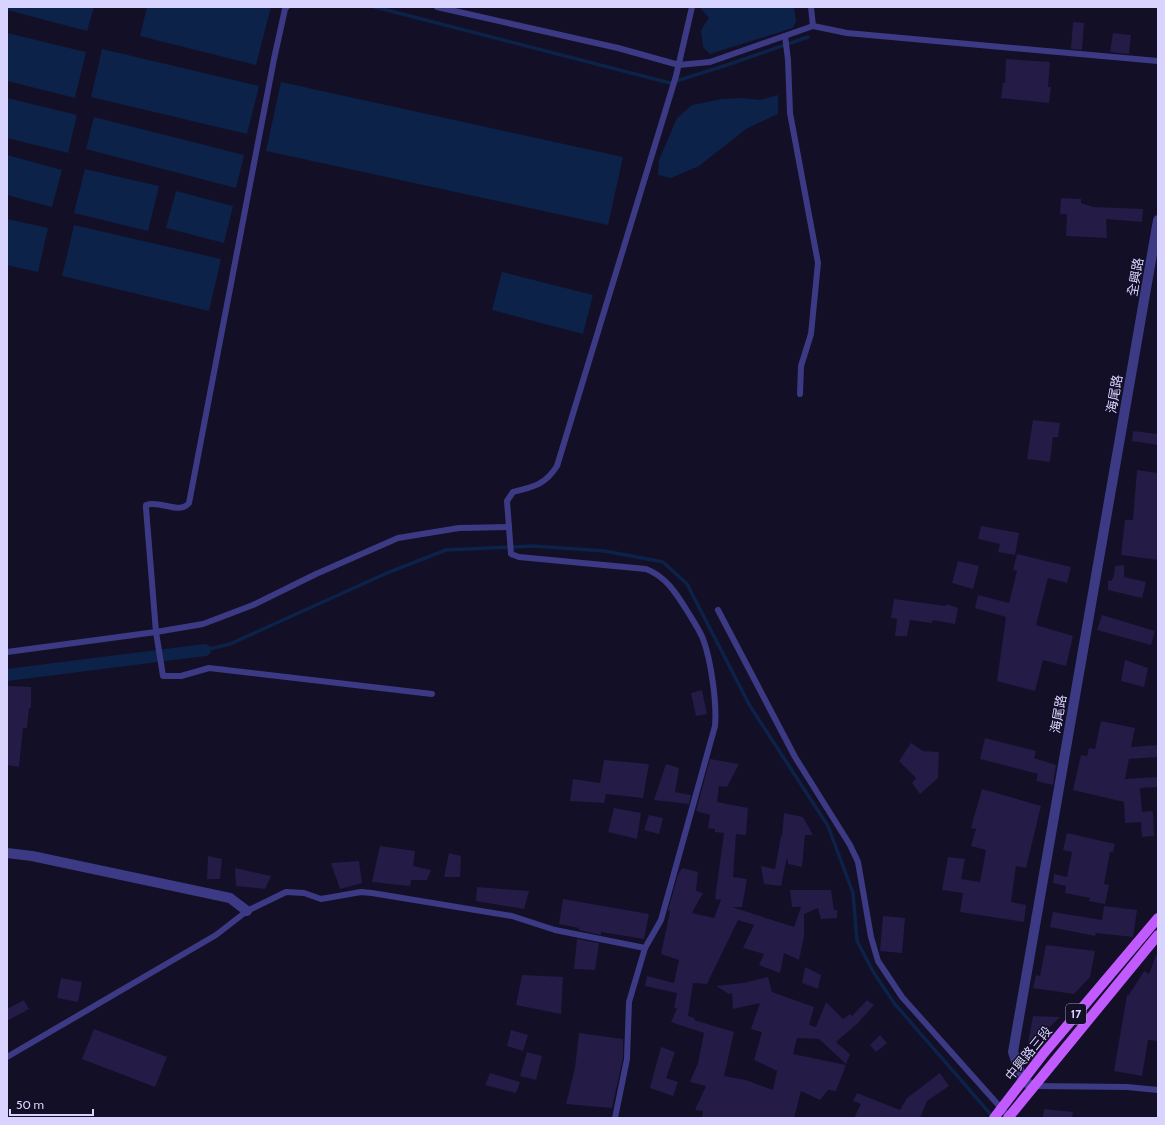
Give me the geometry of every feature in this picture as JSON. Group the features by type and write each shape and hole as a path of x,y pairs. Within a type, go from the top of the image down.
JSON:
{"main road":[{"name":"中興路三段","path":"997,1113 1158,918"},
{"name":"中興路三段","path":"1009,1118 1033,1086 1158,935"}],"street":[{"name":"全興路","path":"1137,339 1158,220"},
{"name":"海尾路","path":"1023,1080 1013,1052 1137,339"},
{"path":"7,853 32,856 230,898 247,911"},
{"path":"1023,1080 1033,1086"}],"lane":[{"path":"287,7 285,9 274,59 189,503 183,508 154,502 146,505 157,635 163,676 181,676 209,668 432,694"},
{"path":"437,7 618,48 679,65 710,62 814,26 847,33 1158,61"},
{"path":"615,1118 626,1059 629,1002 645,948 661,920 714,726 716,713 707,651 702,637 675,592 652,572 646,569 519,557 511,554 507,501 512,492 540,485 552,475 557,466 676,76 692,7"},
{"path":"811,7 814,26"},
{"path":"785,36 788,60 790,113 818,263 811,334 801,366 800,394"},
{"path":"7,652 157,635 203,624 246,607 398,538 460,528 510,527"},
{"path":"718,610 796,758 850,845 858,862 871,937 878,961 902,997 997,1113 1009,1118"},
{"path":"7,1057 216,935 247,911 286,892 304,893 321,899 361,892 372,893 512,916 554,930 645,948"},
{"path":"1033,1086 1127,1087 1158,1090"}],"water":[{"path":"7,7 94,7 87,31 7,10"},
{"path":"147,7 271,7 256,65 140,36"},
{"path":"702,7 794,7 796,21 793,28 710,54 703,47 701,30 709,18 701,9"},
{"path":"7,33 86,52 75,98 7,81"},
{"path":"102,49 259,86 247,134 91,97"},
{"path":"281,82 623,157 608,225 266,151"},
{"path":"778,95 778,114 746,129 699,166 671,178 658,175 659,160 677,118 692,105 722,99 741,98 760,100"},
{"path":"7,98 77,115 68,153 7,138"},
{"path":"94,117 244,155 236,188 86,149"},
{"path":"7,155 62,170 52,207 7,195"},
{"path":"85,169 159,186 148,231 74,213"},
{"path":"176,191 233,206 224,243 166,228"},
{"path":"7,219 48,228 38,272 7,265"},
{"path":"74,225 221,259 209,311 62,276"},
{"path":"502,272 593,295 583,334 492,310"}],"building":[{"path":"1073,22 1084,23 1082,50 1071,49"},
{"path":"1113,33 1131,35 1129,54 1110,52"},
{"path":"1006,59 1050,62 1048,87 1051,87 1049,103 1001,98 1003,83 1005,83"},
{"path":"1061,198 1081,199 1081,203 1093,207 1143,209 1142,222 1106,219 1107,238 1066,236 1067,214 1060,214"},
{"path":"1033,420 1060,423 1058,437 1053,437 1050,462 1027,459"},
{"path":"1133,431 1158,434 1158,445 1132,441"},
{"path":"1137,470 1158,473 1158,560 1121,555 1125,520 1133,520"},
{"path":"981,526 1019,533 1015,555 998,552 1000,544 978,539"},
{"path":"1017,554 1071,567 1067,583 1048,578 1036,625 1073,636 1066,666 1043,660 1035,691 997,681 1006,617 975,608 978,595 1009,603 1017,571 1013,570"},
{"path":"958,561 979,566 973,589 952,583"},
{"path":"1124,565 1124,577 1146,582 1142,598 1108,590 1108,581 1111,581 1114,576 1115,566"},
{"path":"894,599 946,606 946,604 958,608 955,624 933,620 932,623 910,620 907,636 895,636 897,619 891,618"},
{"path":"1102,615 1155,631 1151,645 1097,630"},
{"path":"1125,660 1148,668 1144,687 1121,681"},
{"path":"7,686 31,687 31,708 29,708 27,728 23,728 19,767 7,765"},
{"path":"702,690 707,714 696,716 691,693"},
{"path":"1101,721 1135,728 1131,747 1158,745 1158,757 1129,759 1125,779 1158,777 1158,787 1140,788 1142,812 1153,811 1154,836 1142,837 1141,822 1125,823 1124,802 1073,790 1081,755 1087,756 1089,748 1095,749"},
{"path":"985,738 1036,751 1034,758 1056,765 1053,785 1036,781 1038,774 980,759"},
{"path":"911,743 923,751 939,752 938,778 920,794 912,783 916,778 899,761"},
{"path":"710,759 739,764 727,787 719,786 717,802 748,808 746,835 736,834 733,877 747,879 742,907 732,907 794,927 801,907 792,907 790,890 831,890 834,910 837,910 837,918 821,919 818,908 804,914 804,937 799,960 784,953 780,973 759,965 764,954 743,948 754,925 738,920 707,984 693,983 688,1016 695,1018 694,1020 734,1032 724,1076 746,1080 773,1090 777,1071 754,1060 762,1032 751,1029 760,1003 733,1009 732,993 729,994 716,986 743,983 768,977 772,992 814,1007 809,1025 816,1027 826,1002 843,1019 850,1014 852,1016 867,1000 874,1005 857,1024 836,1042 850,1054 846,1064 819,1039 797,1038 793,1054 846,1065 836,1091 828,1090 820,1100 801,1091 794,1118 702,1118 703,1111 695,1110 706,1086 690,1082 698,1063 704,1033 671,1022 677,1008 674,1008 677,993 645,986 647,976 674,983 679,960 661,954 670,911 668,910 678,875 682,868 698,872 696,891 703,893 692,913 714,918 721,900 715,899 724,833 715,832 715,829 708,828 710,815 696,811"},
{"path":"604,760 649,764 643,798 606,794 604,803 570,801 573,779 600,783"},
{"path":"666,764 679,768 675,792 691,795 689,804 654,800"},
{"path":"982,789 1041,806 1026,868 1016,866 1011,902 1026,905 1024,922 960,912 963,893 942,890 948,857 965,859 961,879 980,882 986,850 971,846 976,829 971,828"},
{"path":"614,808 641,813 637,839 608,832"},
{"path":"784,813 803,817 813,835 805,835 802,867 788,864 787,857 781,886 764,884 761,866 775,869 782,836"},
{"path":"649,815 663,818 659,834 644,830"},
{"path":"1067,833 1115,844 1113,852 1110,852 1104,884 1109,885 1105,904 1089,901 1090,898 1065,893 1066,886 1053,883 1054,874 1067,877 1072,852 1063,850"},
{"path":"380,846 415,851 413,866 431,870 427,880 411,880 410,886 372,882"},
{"path":"449,853 461,856 460,877 444,877"},
{"path":"208,856 222,859 220,879 207,879"},
{"path":"359,861 362,883 340,889 331,863"},
{"path":"235,868 271,876 265,889 236,886"},
{"path":"477,887 529,891 524,909 476,901"},
{"path":"563,899 649,914 644,939 601,932 601,935 559,924"},
{"path":"1104,906 1137,910 1133,937 1096,933 1095,936 1050,927 1053,912 1102,920"},
{"path":"883,916 905,918 902,953 880,951"},
{"path":"577,939 599,943 595,970 574,969"},
{"path":"1046,945 1095,951 1090,977 1074,994 1033,988 1036,975 1040,976"},
{"path":"1157,953 1158,1041 1148,1040 1142,1076 1114,1071 1127,995 1129,995 1144,971 1149,974"},
{"path":"805,967 821,975 818,989 802,983"},
{"path":"522,975 563,977 561,1014 516,1005"},
{"path":"61,978 82,982 78,1002 57,998"},
{"path":"24,1000 29,1009 7,1021 7,1009"},
{"path":"1033,1016 1060,1017 1027,1049"},
{"path":"94,1029 167,1057 155,1087 82,1059"},
{"path":"511,1030 528,1035 523,1051 507,1046"},
{"path":"579,1033 623,1039 623,1058 612,1108 566,1104 575,1068"},
{"path":"880,1035 887,1043 876,1052 870,1045"},
{"path":"661,1047 675,1052 666,1078 678,1082 673,1096 650,1088"},
{"path":"527,1052 542,1056 536,1080 520,1076"},
{"path":"490,1073 520,1082 516,1093 485,1085"},
{"path":"940,1073 949,1086 927,1101 920,1118 854,1118 861,1104 853,1101 857,1093 900,1110 907,1098"},
{"path":"1044,1109 1073,1112 1072,1118 1043,1118"}],"waterway":[{"path":"375,7 670,83 808,37"},
{"path":"205,650 230,644 387,573 446,550 533,546 605,551 663,562 687,584 750,706 828,826 853,893 857,941 874,973 894,1003 993,1117"},
{"path":"7,675 205,650"}]}
